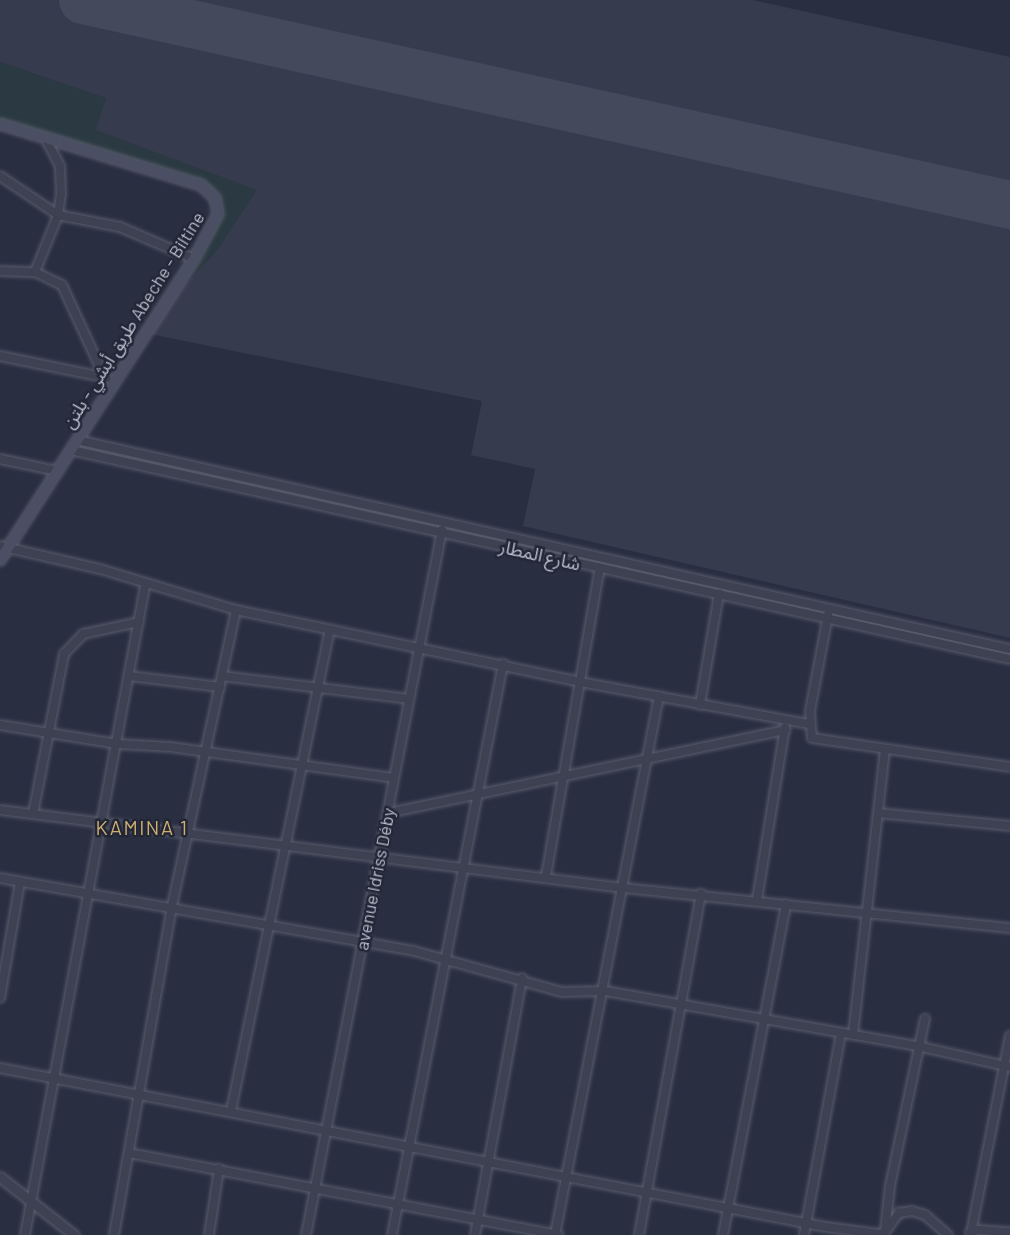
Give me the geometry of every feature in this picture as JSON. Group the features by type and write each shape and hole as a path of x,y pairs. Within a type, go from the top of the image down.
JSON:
{"main road":[{"name":"طريق أبشي - بلتن Abeche - Biltine","path":"0,124 176,175 210,191 218,214 194,259 110,379 74,445 4,547 0,560"}],"street":[{"path":"35,272 58,215 60,166 44,136"},
{"path":"0,176 58,215 120,227 194,259"},
{"path":"0,271 35,272 62,285 110,379"},
{"path":"0,356 110,379"},
{"name":"شارع المطار","path":"74,445 239,477 1010,649"},
{"name":"شارع المطار","path":"74,445 237,487 1010,659"},
{"path":"0,459 57,471"},
{"path":"237,487 239,477"},
{"path":"363,515 364,506"},
{"name":"avenue Idriss Déby","path":"306,1235 388,813 417,648 441,533 445,524"},
{"path":"4,547 100,569 145,586 236,610 503,664 580,682 808,723"},
{"path":"546,876 600,568"},
{"path":"25,1235 99,823 117,744 145,586"},
{"path":"700,705 719,594"},
{"path":"830,608 808,723 809,734 819,741 1010,767"},
{"path":"114,1235 172,906 236,610"},
{"path":"33,814 64,654 71,643 83,634 139,622"},
{"path":"231,1111 330,630"},
{"path":"392,1235 444,958 503,664"},
{"path":"129,675 220,687"},
{"path":"222,676 408,699"},
{"path":"129,1153 315,1189 398,1202 556,1235 605,991 659,696"},
{"path":"757,900 787,719"},
{"path":"0,725 117,744 206,753 393,778"},
{"path":"388,813 785,730"},
{"path":"853,1035 885,751"},
{"path":"0,810 189,832 378,858 546,876 624,888 701,894 1010,928"},
{"path":"878,813 1010,826"},
{"path":"0,878 172,906 444,958 522,978 567,993 605,991 763,1021 922,1047 1006,1066"},
{"path":"0,998 20,882"},
{"path":"639,1235 701,894"},
{"path":"723,1235 786,904"},
{"path":"475,1235 522,978"},
{"path":"885,1234 890,1185 922,1047 925,1019"},
{"path":"804,1235 841,1033"},
{"path":"1010,1036 1006,1066 969,1234 1010,1232"},
{"path":"0,1068 409,1144 729,1206 806,1224 885,1234"},
{"path":"209,1235 219,1169"},
{"path":"0,1177 32,1199 74,1235"},
{"path":"885,1234 899,1213 912,1211 925,1215 948,1235"}],"shaded area":[{"path":"0,0 753,0 1010,57 1010,638 523,526 535,469 471,455 482,401 140,332 218,249 256,190 95,130 105,98 0,62"},
{"path":"0,62 106,98 96,130 257,190 218,249 140,332 215,217 217,202 198,184 0,119"}],"runway":[{"path":"83,0 1010,205"}],"district":[{"name":"KAMINA 1","path":"142,827"}]}
